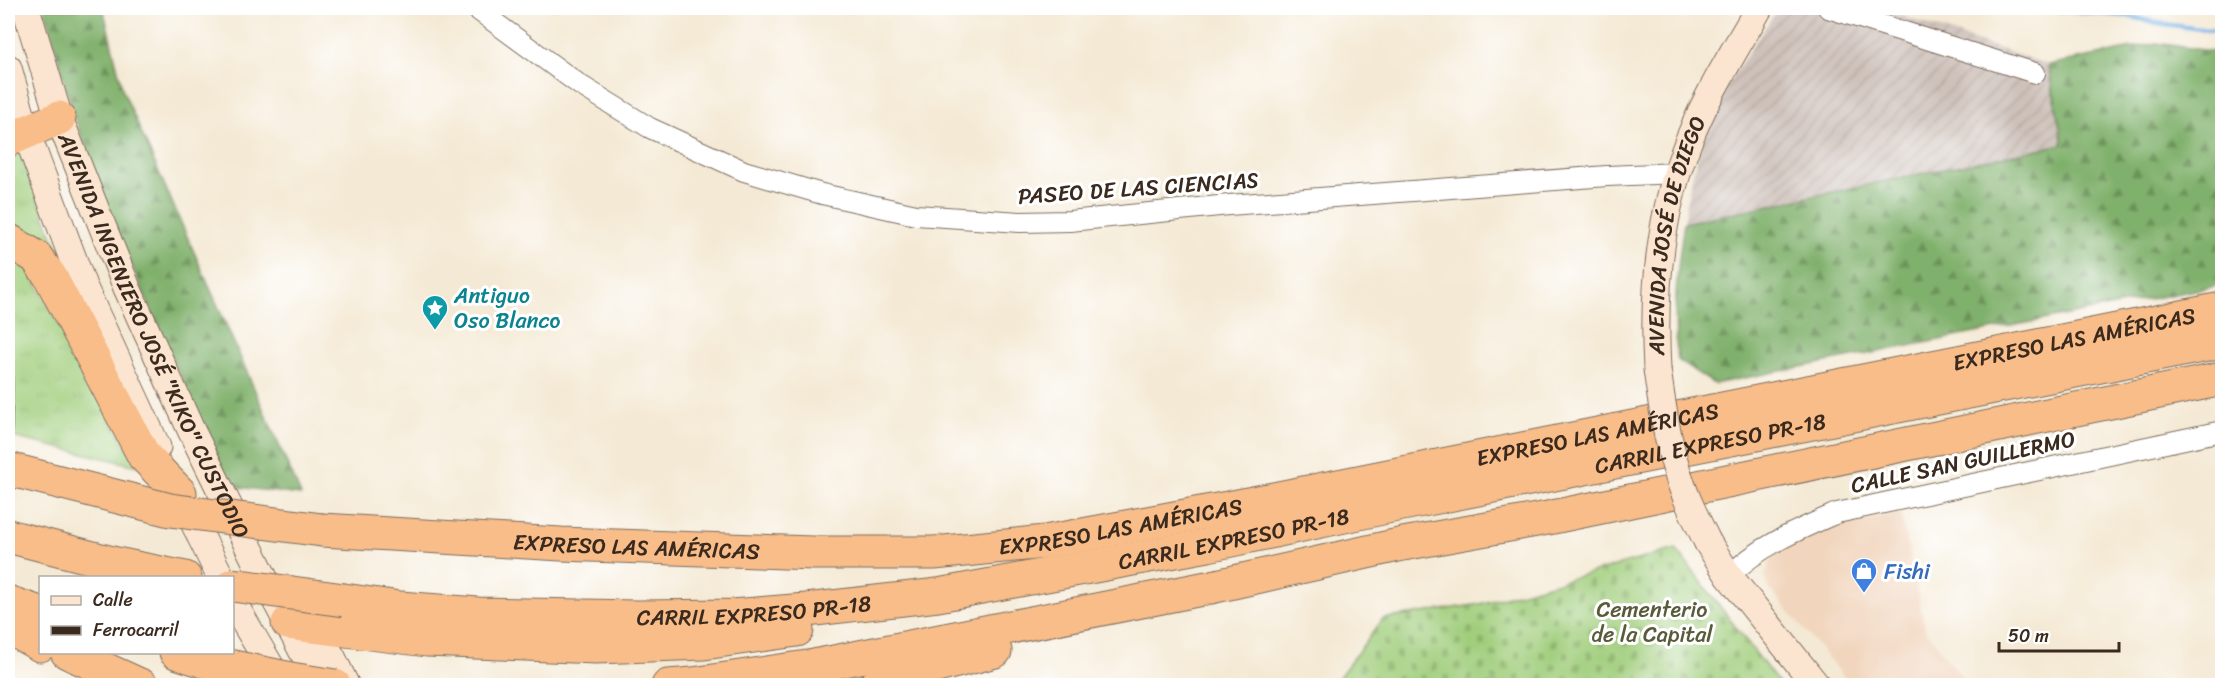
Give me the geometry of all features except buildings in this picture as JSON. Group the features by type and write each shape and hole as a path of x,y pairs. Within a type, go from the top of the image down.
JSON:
{"highway":[{"path":"17,136 59,118"},
{"path":"8,240 36,257 50,276 144,456 180,492"},
{"name":"EXPRESO LAS AMÉRICAS","path":"8,469 170,510 322,530 561,544 813,553 934,552 1045,542 1228,508 2223,309"},
{"name":"CARRIL EXPRESO PR-18","path":"234,599 344,600 400,608 478,614 637,617 732,616 938,595 1208,545 1387,507 2223,342"},
{"path":"668,686 814,666 1207,588 1403,544 1548,518 2223,379"},
{"path":"8,536 175,576"},
{"path":"299,625 427,640 596,647 655,646 704,643 792,631 893,608 938,595"},
{"path":"8,602 39,613"},
{"path":"875,686 891,678 1042,639 1096,610"},
{"path":"8,627 39,642"},
{"path":"57,654 113,686"},
{"path":"71,654 142,686"},
{"path":"190,657 304,684 335,686"}],"main road":[{"name":"AVENIDA INGENIERO JOSÉ \"KIKO\" CUSTODIO","path":"26,8 59,118 127,288 191,430 243,536 299,625 304,684"},
{"name":"AVENIDA JOSÉ DE DIEGO","path":"1759,8 1713,89 1684,153 1669,201 1658,262 1654,320 1657,369 1661,402 1672,452 1687,499 1708,543 1729,576 1817,686"},
{"name":"AVENIDA INGENIERO JOSÉ \"KIKO\" CUSTODIO","path":"8,68 17,136 144,422 220,576"},
{"path":"234,599 304,684"},
{"path":"234,599 264,686"},
{"path":"299,625 332,657 346,686"}],"street":[{"name":"PASEO DE LAS CIENCIAS","path":"475,8 580,85 650,128 744,171 822,194 916,215 1020,222 1070,221 1229,205 1607,176 1678,173"},
{"path":"1828,8 2035,73"},
{"name":"CALLE SAN GUILLERMO","path":"1729,576 1759,551 1792,532 1837,513 2223,431"}],"shaded area":[{"path":"1778,8 1878,8 2048,65 2064,144 1684,223 1698,153 1713,116 1728,83"},
{"path":"1901,513 1925,629 1968,685 1851,685 1770,589 1765,576 1773,555 1820,529"}],"green space":[{"path":"45,8 103,8 123,91 301,495 231,486 122,243 73,114"},
{"path":"2157,43 2222,53 2222,285 1714,384 1678,360 1675,326 1676,292 1684,223 2063,144 2048,65"},
{"path":"19,150 65,268 8,226 8,153"},
{"path":"8,247 19,252 137,466 8,436"},
{"name":"Cementerio de la Capital","path":"1676,549 1780,685 1333,685 1383,619 1480,604"}],"waterway":[{"path":"2030,8 2128,16 2157,23 2222,32"}],"railway":[{"path":"8,317 10,387 8,468"}],"place":[{"name":"Antiguo Oso Blanco","path":"435,331"},
{"name":"Fishi","path":"1864,594"}]}
